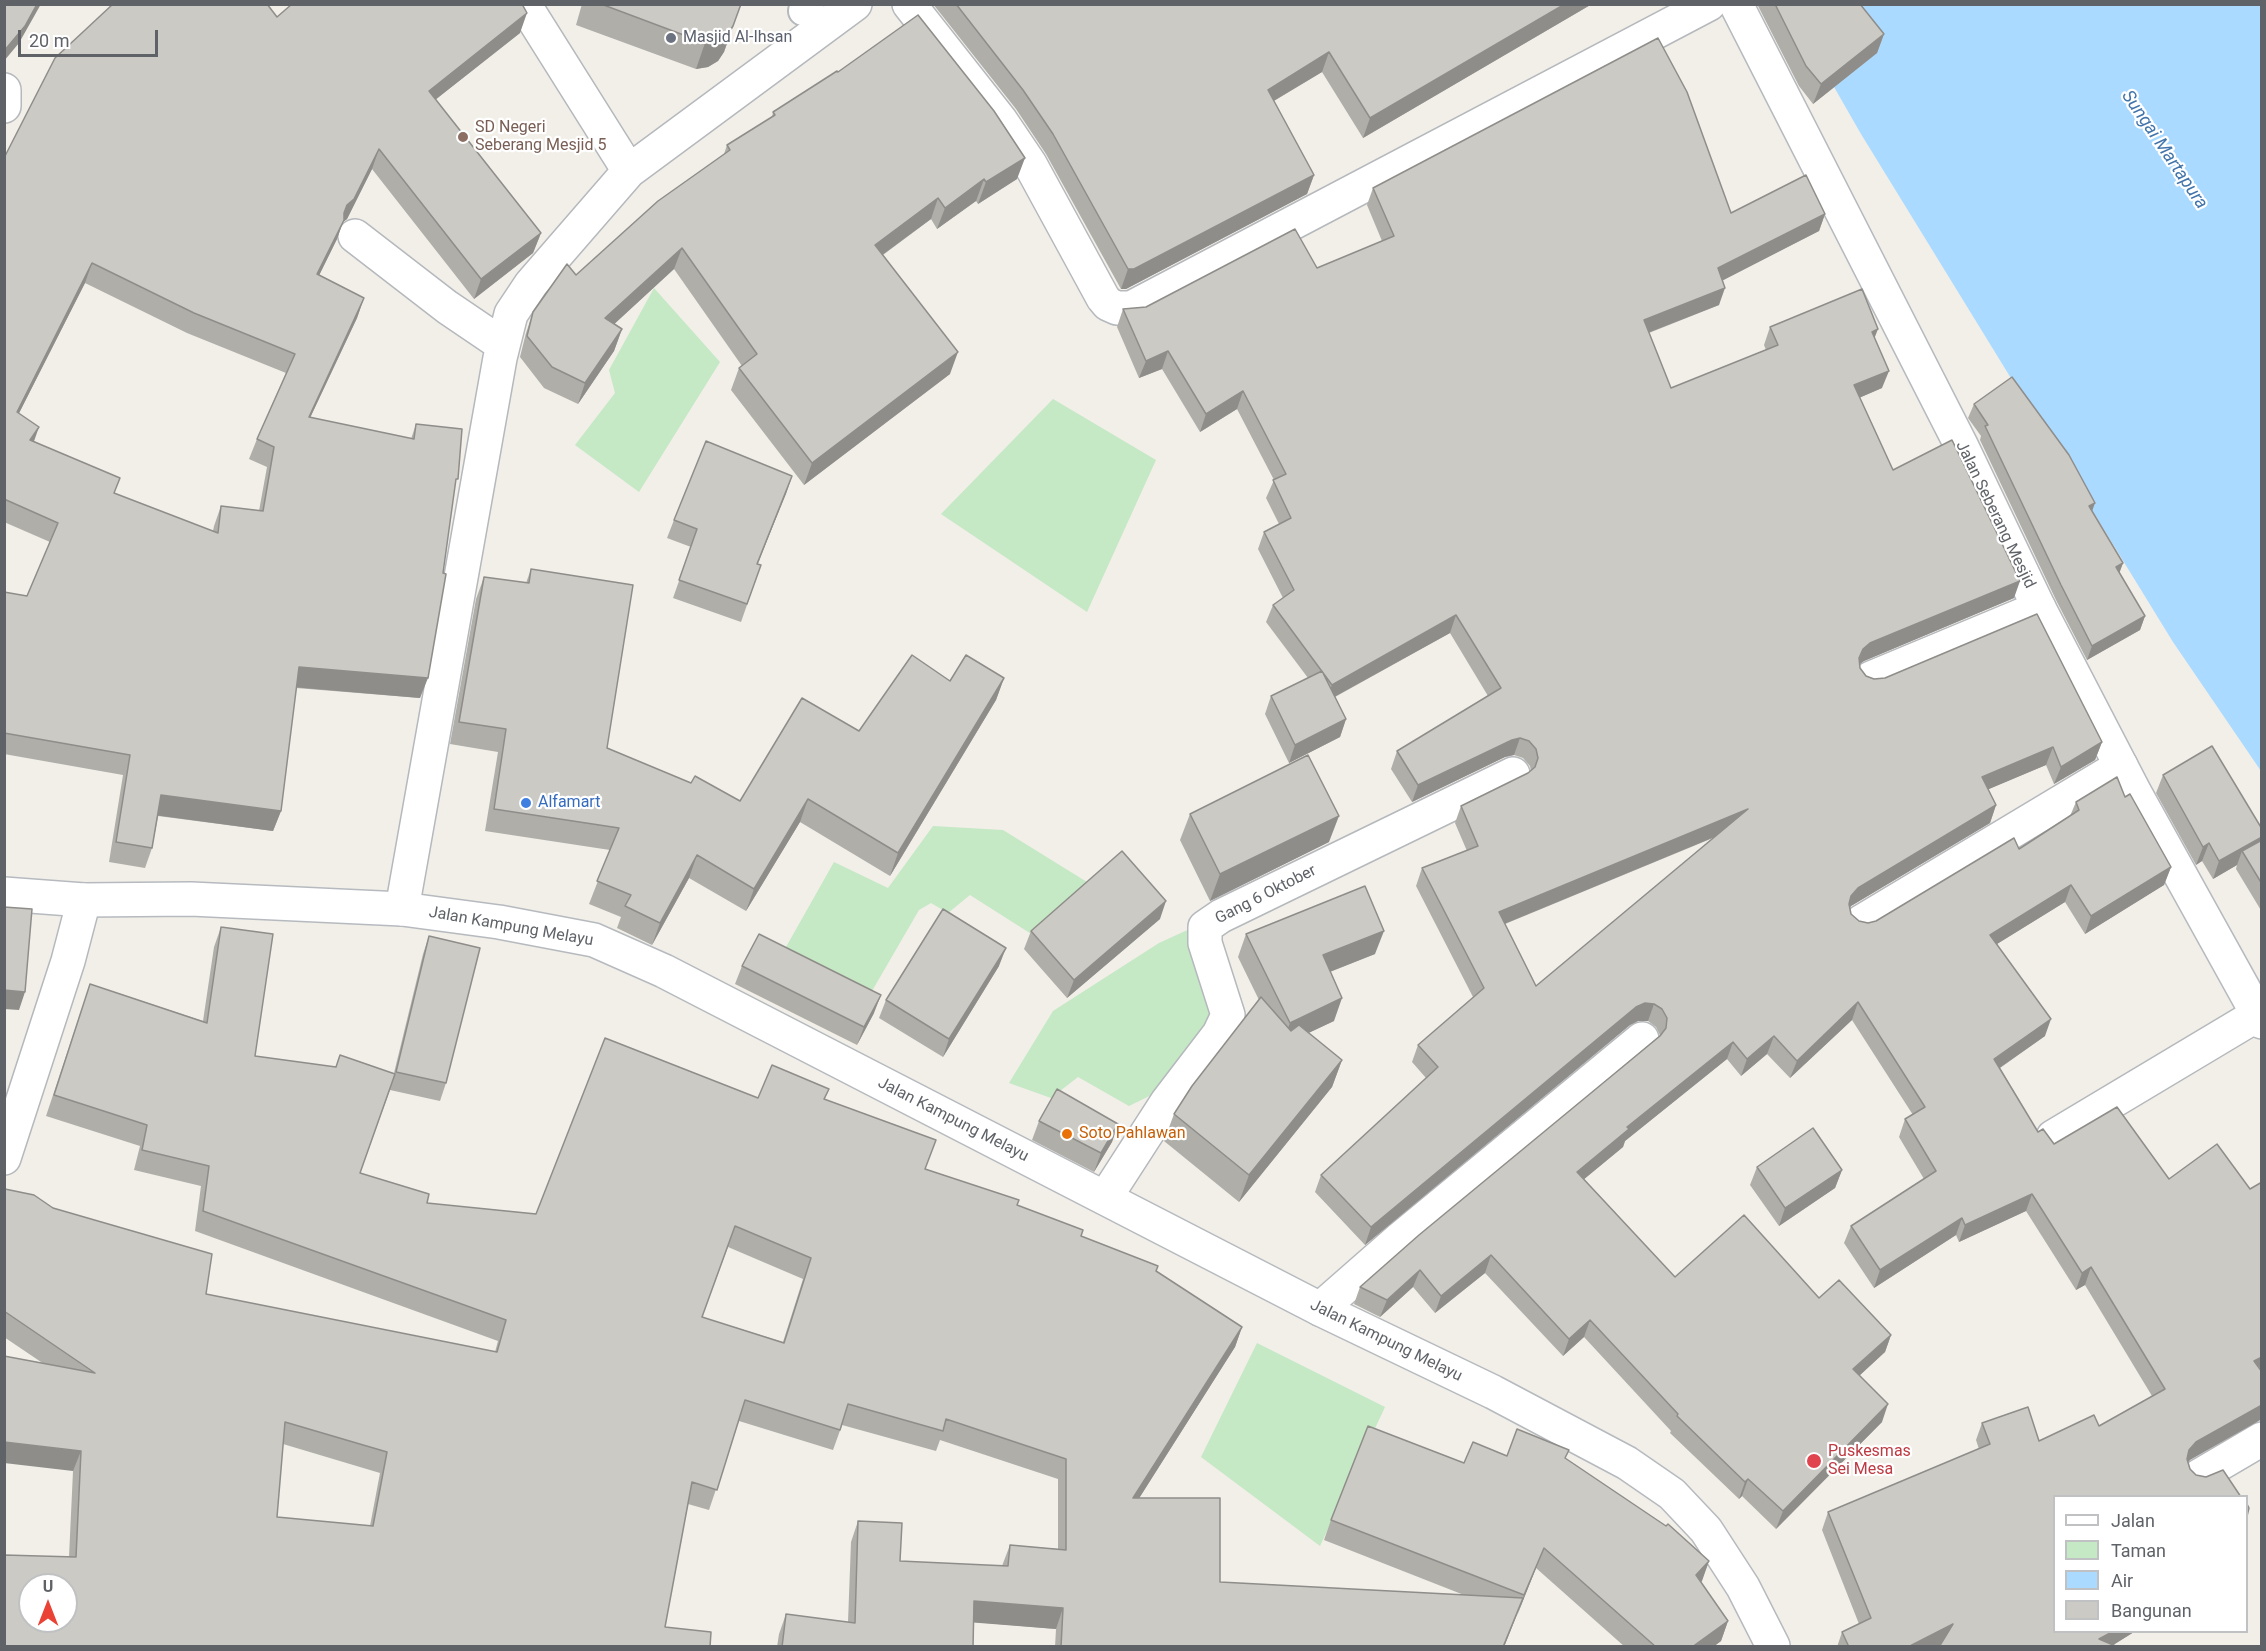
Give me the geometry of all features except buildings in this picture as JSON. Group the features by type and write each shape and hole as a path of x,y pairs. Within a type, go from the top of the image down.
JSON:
{"street":[{"path":"524,4 629,171"},
{"path":"402,909 503,345 511,314 531,284 629,171 855,4"},
{"path":"909,4 1001,121 1030,164 1103,298 1108,304 1117,308 1131,308 1709,4"},
{"name":"Jalan Seberang Mesjid","path":"1736,4 1962,447 2039,608 2121,766 2259,1019"},
{"path":"4,90 4,106"},
{"path":"356,236 447,307 503,345"},
{"path":"1871,678 2039,608"},
{"path":"1861,922 2121,766"},
{"name":"Gang 6 Oktober","path":"1105,1198 1167,1102 1219,1034 1228,1015 1205,943 1205,927 1221,916 1513,774"},
{"name":"Jalan Kampung Melayu","path":"4,894 84,900 191,899 402,909 499,922 594,940 664,970 1320,1309 1493,1392 1627,1463 1672,1494 1706,1530 1743,1587 1773,1647"},
{"path":"4,1158 68,961 84,900"},
{"path":"2053,1137 2259,1019"},
{"path":"1320,1309 1401,1238 1642,1039"},
{"path":"2199,1476 2262,1438"}],"green space":[{"path":"654,288 720,362 639,492 575,445 615,393 609,370"},
{"path":"1053,399 1156,460 1087,612 941,514"},
{"path":"933,826 1003,830 1087,882 1036,937 970,895 948,913 931,903 919,910 872,991 786,947 834,862 888,888"},
{"path":"1194,927 1215,1009 1186,1078 1129,1106 1078,1077 1051,1098 1009,1083 1053,1011 1159,943"},
{"path":"1257,1343 1385,1407 1320,1546 1201,1457"}],"water":[{"name":"Sungai Martapura","path":"1787,5 2261,5 2261,771 2173,642 1861,134"}],"place":[{"name":"Masjid Al-Ihsan","path":"671,38"},
{"name":"SD Negeri Seberang Mesjid 5","path":"463,137"},
{"name":"Alfamart","path":"526,803"},
{"name":"Soto Pahlawan","path":"1067,1134"},
{"name":"Puskesmas Sei Mesa","path":"1814,1461"}]}
